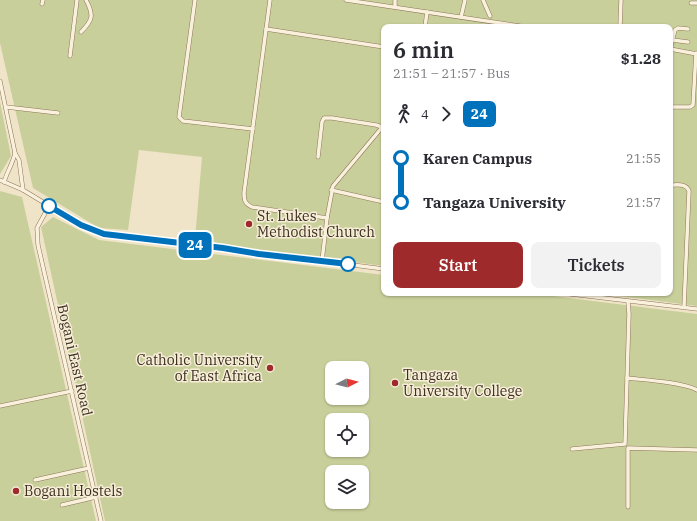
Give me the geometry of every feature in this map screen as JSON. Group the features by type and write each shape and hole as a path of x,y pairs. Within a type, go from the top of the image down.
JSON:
{"street":[{"path":"70,56 77,0"},
{"path":"81,32 89,24 92,16 86,0"},
{"path":"194,0 179,117 183,120 253,129"},
{"path":"270,0 244,195 246,204 252,207 327,218"},
{"path":"346,0 506,24"},
{"path":"394,0 395,7"},
{"path":"461,17 465,0"},
{"path":"483,0 490,16"},
{"path":"620,24 621,0"},
{"path":"691,3 697,3"},
{"path":"425,24 427,12"},
{"path":"266,29 381,47"},
{"path":"673,37 676,29 688,29"},
{"path":"673,40 688,42"},
{"path":"673,49 696,53 696,85 694,104 692,106 673,107"},
{"path":"0,80 15,153 19,160 23,190"},
{"path":"6,106 58,113"},
{"path":"318,157 322,122 324,118 381,126"},
{"path":"322,261 331,190 336,181 381,128"},
{"path":"15,153 14,160 2,181 23,190 81,225 104,234 381,269"},
{"path":"673,185 684,185 689,191 684,307"},
{"path":"331,190 381,201"},
{"name":"Bogani East Road","path":"49,206 38,224 37,238 101,521"},
{"path":"592,296 697,309"},
{"path":"572,449 625,444 630,314 628,301"},
{"path":"627,378 661,382 697,390"},
{"path":"0,406 72,391"},
{"path":"628,507 628,448 697,450"},
{"path":"35,480 90,468"},
{"path":"62,505 96,497"}],"green space":[{"path":"0,0 697,0 697,306 619,296 673,296 673,24 381,24 381,266 245,248 195,239 202,157 139,150 128,230 99,228 33,188 0,43"},
{"path":"0,102 11,156 0,174"},
{"path":"0,191 22,197 96,521 0,521"},
{"path":"53,217 99,240 381,275 381,296 553,296 697,314 697,521 105,521 41,227"}],"bus line":[{"name":"24","path":"49,206 81,225 104,234 348,264"}],"place":[{"name":"St. Lukes Methodist Church","path":"249,224"},
{"name":"Catholic University of East Africa","path":"270,368"},
{"name":"Tangaza University College","path":"395,383"},
{"name":"Bogani Hostels","path":"16,491"}]}
